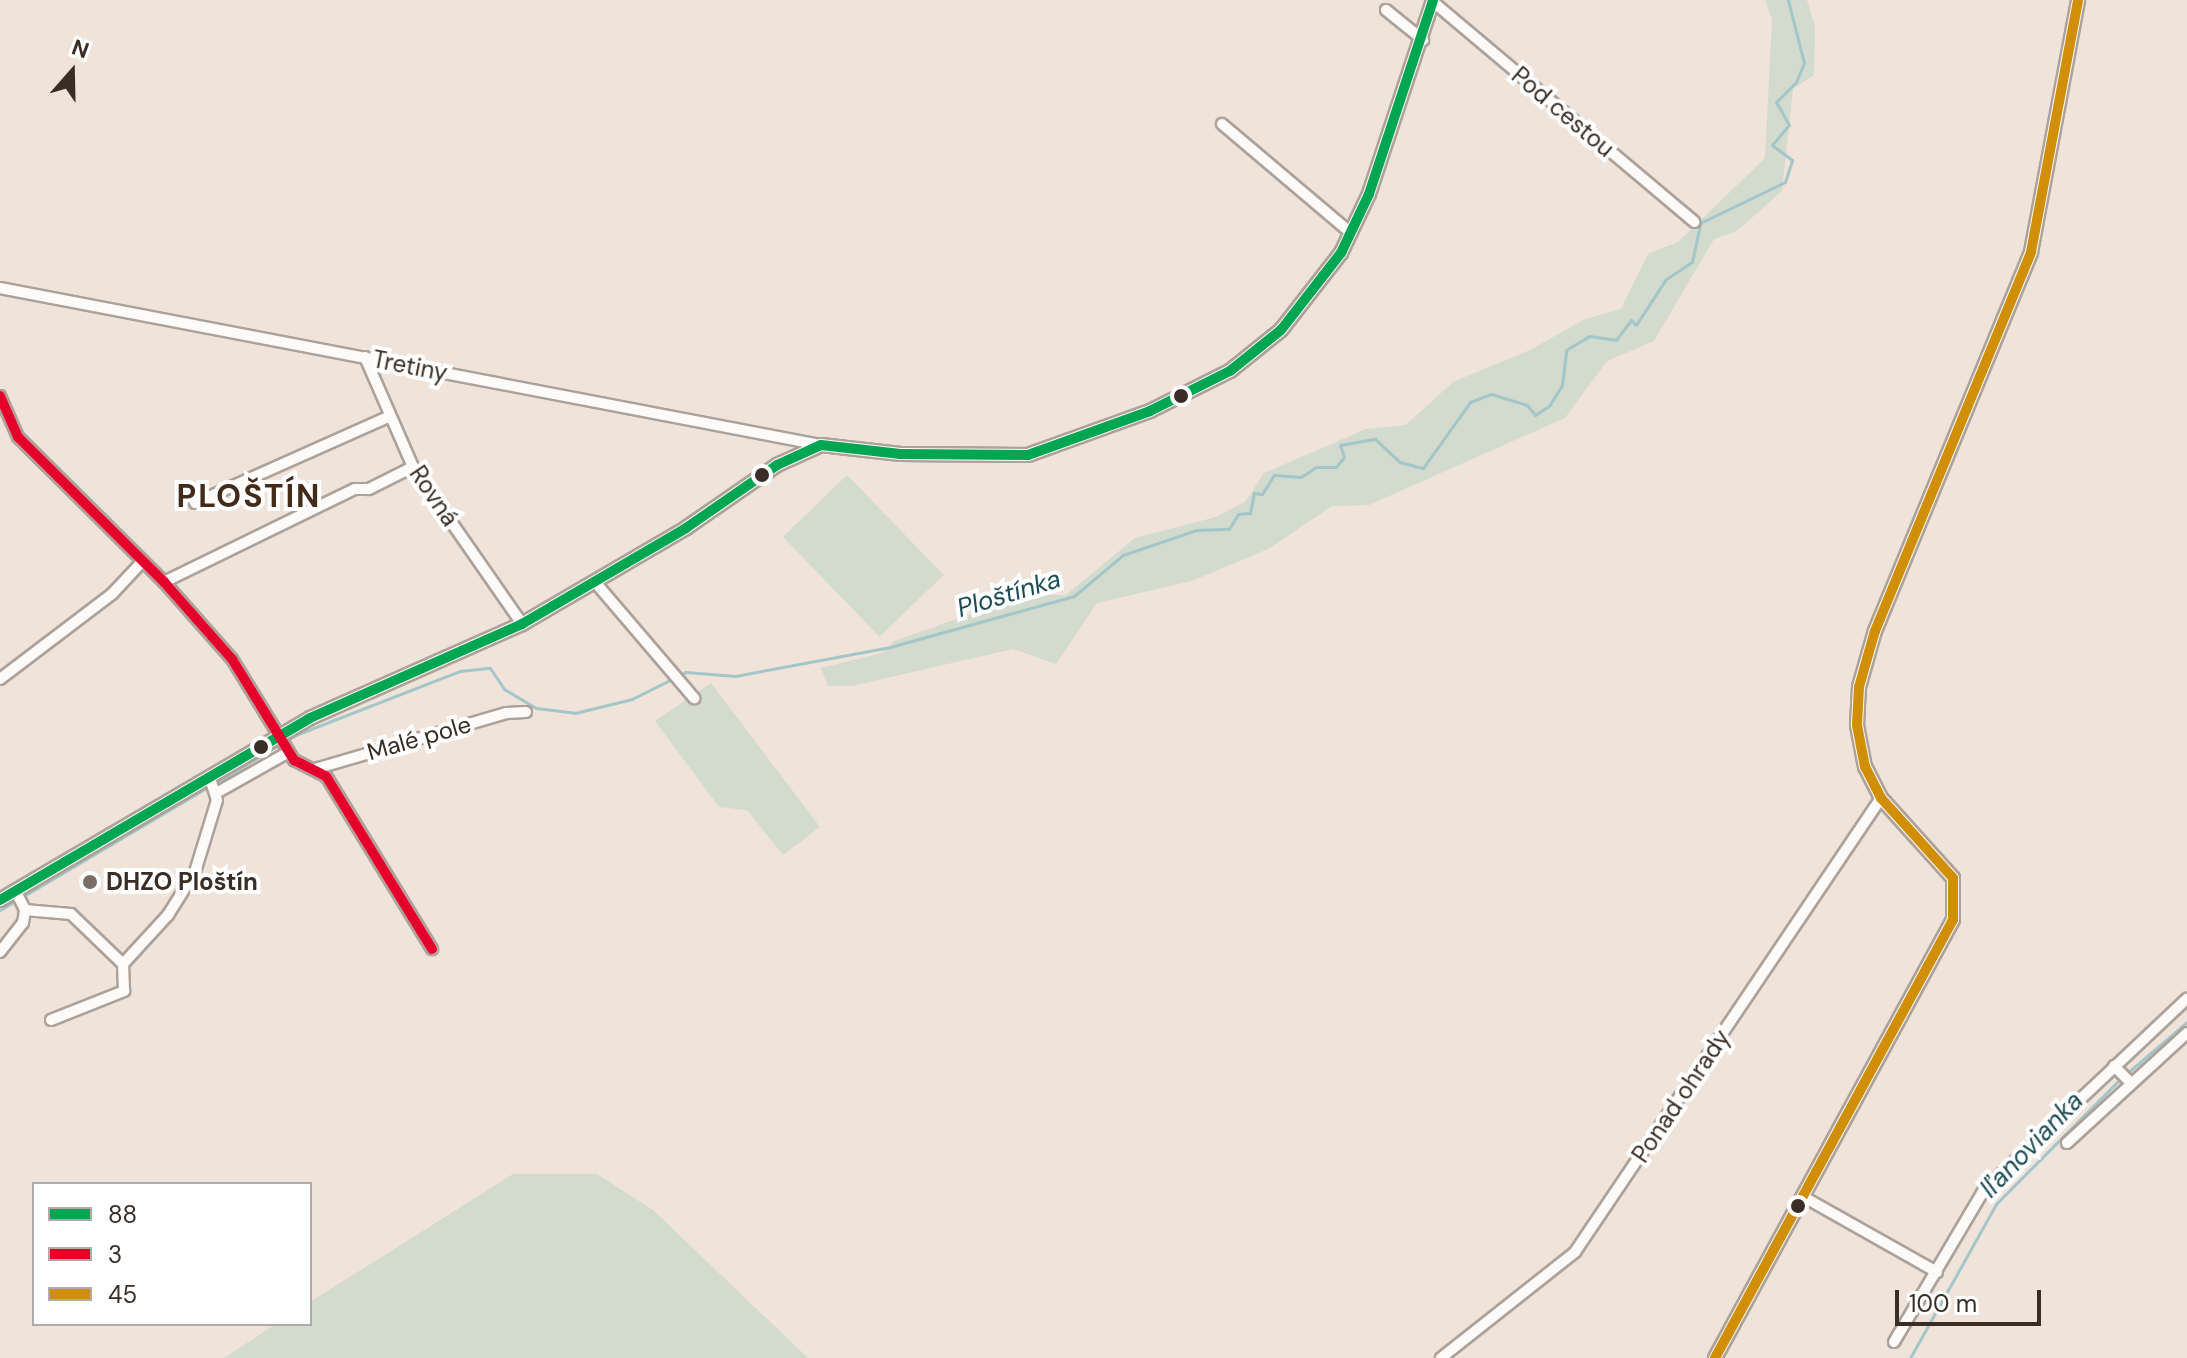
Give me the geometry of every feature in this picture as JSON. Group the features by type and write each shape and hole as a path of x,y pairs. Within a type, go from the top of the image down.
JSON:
{"street":[{"path":"1715,1358 1943,941 1956,907 1953,878 1944,862 1881,798 1859,741 1861,676 1878,623 2031,252 2078,0"},
{"path":"21,900 282,745 522,624 791,459 821,445 900,454 1017,457 1150,411 1230,371 1270,340 1329,273 1351,233 1423,40 1432,1"},
{"name":"Pod cestou","path":"1432,1 1694,222"},
{"path":"1386,10 1423,40"},
{"path":"1222,124 1351,233"},
{"name":"Tretiny","path":"0,288 821,445"},
{"name":"Rovná","path":"365,357 388,417 413,467 522,624"},
{"path":"0,396 18,437 164,582 232,659 282,745 330,781 392,892 432,949"},
{"path":"195,503 388,417"},
{"path":"164,582 355,489 369,489 413,467"},
{"path":"0,679 112,594 142,562"},
{"path":"595,582 694,698"},
{"name":"Malé pole","path":"313,769 506,713 526,712"},
{"path":"123,964 168,915 195,872 214,785 264,745 282,745"},
{"name":"Ponad ohrady","path":"1441,1358 1575,1252 1881,798"},
{"path":"0,900 21,900 71,914 123,964 126,983 118,996 51,1020"},
{"path":"0,952 23,923 21,900"},
{"path":"2067,1143 2187,999"},
{"path":"1894,1342 1984,1190 2124,1075 2187,1033"},
{"path":"1802,1196 1937,1272"}],"green space":[{"path":"1765,0 1807,0 1815,27 1814,75 1793,89 1782,191 1737,231 1714,239 1654,341 1607,361 1565,418 1369,505 1332,506 1268,549 1192,581 1097,603 1056,664 1013,649 852,686 828,686 821,668 882,653 894,641 1025,595 1066,595 1135,538 1216,517 1246,501 1264,473 1366,429 1406,425 1453,382 1530,350 1585,319 1621,309 1648,254 1678,242 1765,158 1772,19"},
{"path":"847,475 944,575 880,637 783,537"},
{"path":"711,683 820,827 783,855 747,810 719,807 655,721"},
{"path":"513,1174 597,1174 653,1210 808,1358 224,1358 273,1326 312,1326 312,1301"}],"waterway":[{"name":"Ploštínka","path":"0,910 298,734 460,671 490,668 504,689 536,708 575,713 632,699 686,672 735,676 890,647 1074,596 1123,555 1196,530 1229,529 1238,514 1250,513 1254,493 1262,494 1274,475 1301,477 1316,467 1336,467 1344,457 1340,445 1375,439 1400,462 1423,468 1470,402 1491,394 1527,405 1535,415 1549,406 1562,385 1566,350 1589,336 1616,340 1631,320 1636,325 1666,279 1692,262 1700,223 1785,182 1792,160 1772,145 1789,125 1776,102 1796,82 1804,63 1788,0"},
{"name":"Iľanovianka","path":"1910,1358 1996,1204 2119,1080 2187,1022"}],"transit line":[{"name":"88","path":"0,900 310,718 522,624 686,528 777,465 821,445 900,454 1028,455 1150,411 1230,371 1281,330 1341,253 1369,194 1433,0"},
{"name":"45","path":"1715,1358 1953,920 1953,878 1881,798 1865,767 1857,725 1859,687 1875,631 2031,252 2078,0"},
{"name":"3","path":"0,396 18,437 164,582 232,659 294,760 326,776 432,949"}],"place":[{"name":"DHZO Ploštín","path":"90,882"}],"district":[{"name":"PLOŠTÍN","path":"249,496"}]}
